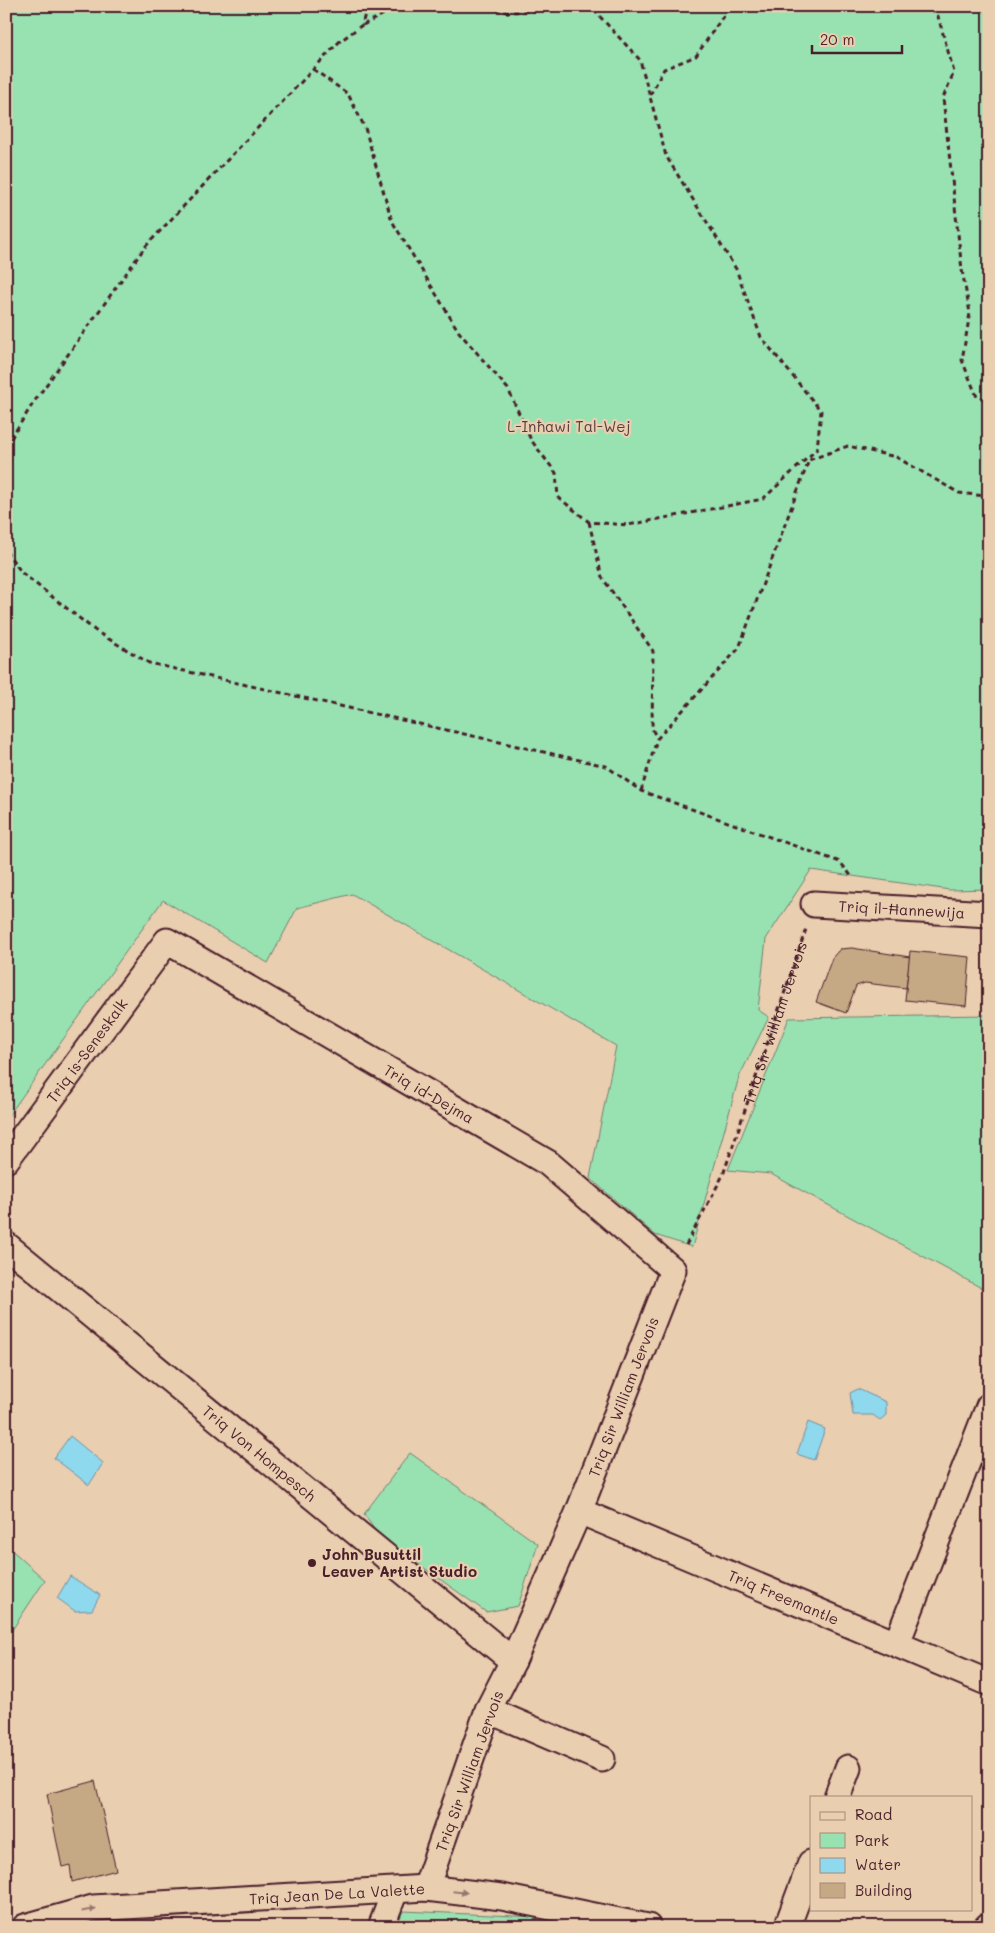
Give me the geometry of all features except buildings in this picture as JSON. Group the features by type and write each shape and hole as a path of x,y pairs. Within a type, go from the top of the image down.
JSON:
{"street":[{"name":"Triq il-Ħannewija","path":"814,904 989,914"},
{"name":"Triq id-Dejma","path":"167,941 548,1163 673,1270"},
{"name":"Triq is-Seneskalk","path":"6,1160 167,941"},
{"name":"Triq Von Hompesch","path":"6,1245 513,1661"},
{"name":"Triq Sir William Jervois","path":"426,1888 488,1710 513,1661 579,1511 673,1270"},
{"path":"897,1643 989,1406"},
{"name":"Triq Freemantle","path":"579,1511 989,1683"},
{"path":"488,1710 602,1759"},
{"path":"837,1796 848,1768"},
{"path":"787,1927 810,1866"},
{"name":"Triq Jean De La Valette","path":"25,1927 93,1908 426,1888 502,1897 648,1927"},
{"path":"381,1927 395,1891"}],"path":[{"path":"362,25 367,6"},
{"path":"6,446 34,402 145,247 339,42 362,25 399,6"},
{"path":"313,69 348,94 365,128 392,221 459,332 508,389 530,440 556,473 558,497 589,522 628,525 763,499 817,449 821,411 761,337 736,269 666,156 640,60 592,8 508,12 474,6"},
{"path":"650,96 664,69 696,56 730,6"},
{"path":"935,6 954,72 942,98 962,270 970,313 962,360 977,398 989,400"},
{"path":"641,791 657,739 739,648 809,460 848,446 896,456 959,493 989,498"},
{"path":"589,522 602,577 652,651 652,729 657,739"},
{"path":"6,551 22,573 97,632 149,663 606,766 641,791 840,862 879,909"},
{"name":"Triq Sir William Jervois","path":"673,1270 723,1175 814,904"}],"green space":[{"name":"L-Inħawi Tal-Wej","path":"6,6 989,6 989,889 950,890 811,870 766,939 758,1010 769,1017 739,1077 692,1247 655,1235 590,1178 616,1046 352,894 297,908 268,963 163,900 6,1119"},
{"path":"989,1015 989,1292 771,1174 728,1170 789,1018"},
{"path":"410,1453 538,1544 518,1606 486,1612 378,1535 364,1514"},
{"path":"6,1545 45,1580 6,1639"},
{"path":"403,1911 536,1917 538,1927 396,1927"}],"water":[{"path":"858,1389 886,1402 886,1415 880,1420 873,1415 853,1415 850,1393"},
{"path":"808,1422 825,1429 814,1460 797,1454"},
{"path":"70,1436 103,1463 89,1485 54,1458"},
{"path":"70,1576 100,1595 92,1610 75,1611 57,1598"}],"place":[{"name":"John Busuttil Leaver Artist Studio","path":"312,1563"}]}
